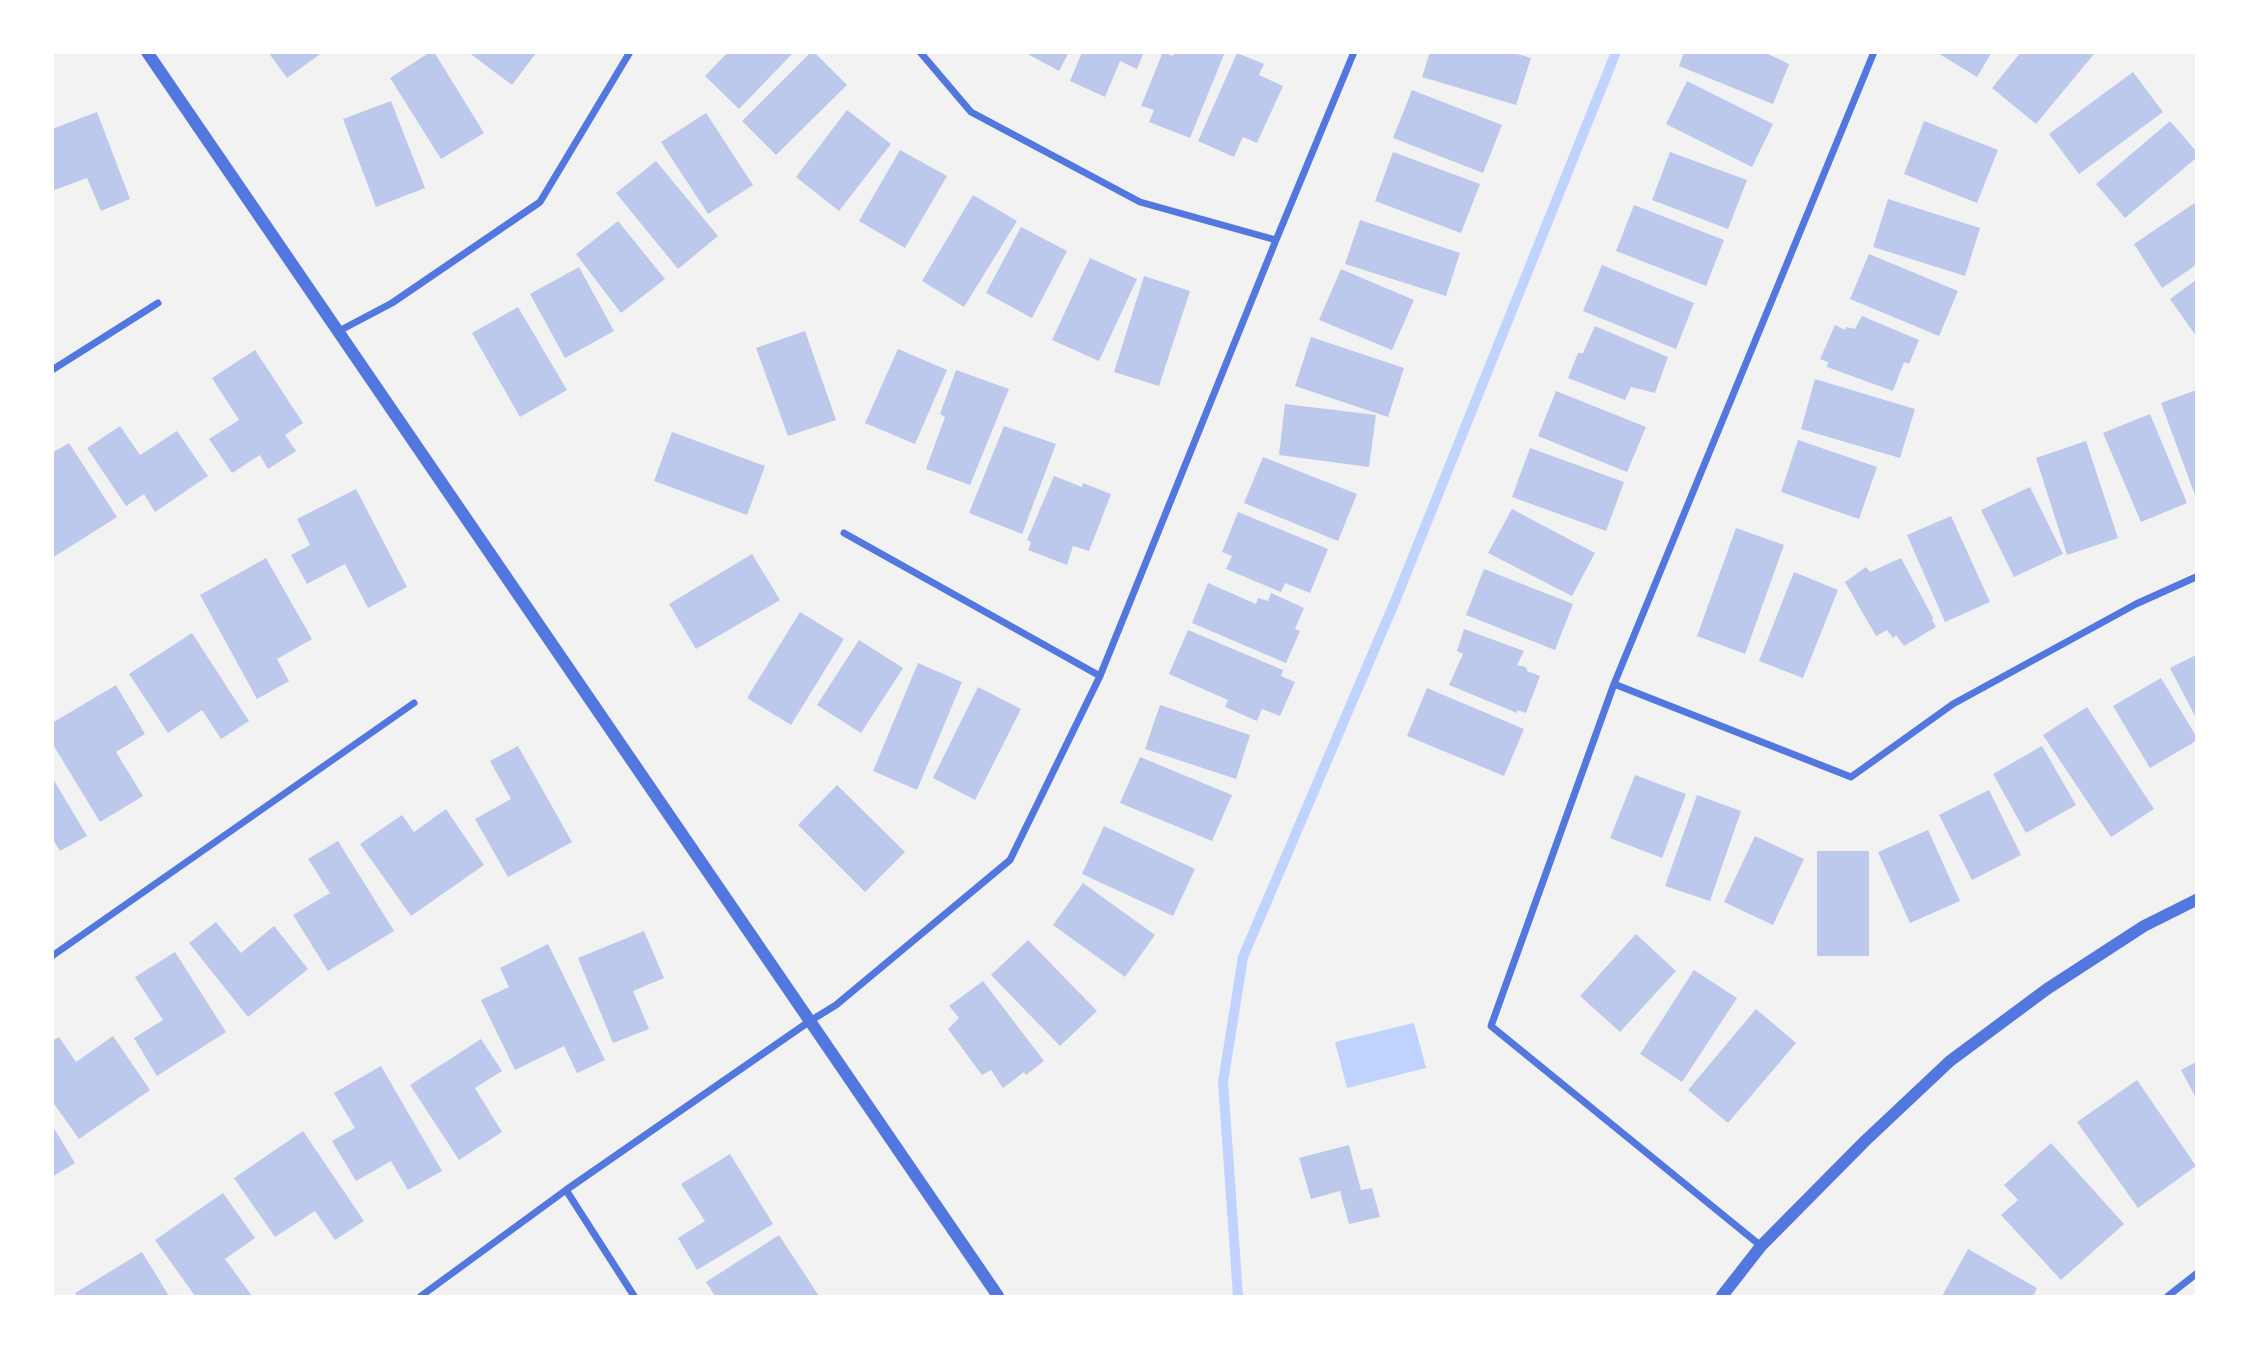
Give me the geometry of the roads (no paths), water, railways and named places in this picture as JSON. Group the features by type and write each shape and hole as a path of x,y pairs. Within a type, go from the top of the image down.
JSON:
{"street":[{"path":"147,52 998,1297"},
{"path":"339,331 392,303 540,202 630,52"},
{"path":"920,52 971,112 1140,202 1276,240"},
{"path":"421,1297 566,1190 836,1005 1010,860 1100,676 1354,52"},
{"path":"1761,1246 1491,1026 1614,684 1874,52"},
{"path":"52,370 158,303"},
{"path":"844,533 1100,676"},
{"path":"1614,684 1851,777 1953,704 2136,604 2196,578"},
{"path":"52,956 414,703"},
{"path":"1722,1297 1761,1246 1865,1141 1950,1061 2047,989 2144,926 2196,900"},
{"path":"566,1190 634,1297"},
{"path":"2168,1297 2196,1274"}],"water":[{"path":"1414,1023 1426,1068 1347,1088 1335,1042"}],"waterway":[{"path":"1238,1296 1223,1082 1243,957 1396,599 1616,52"}]}
